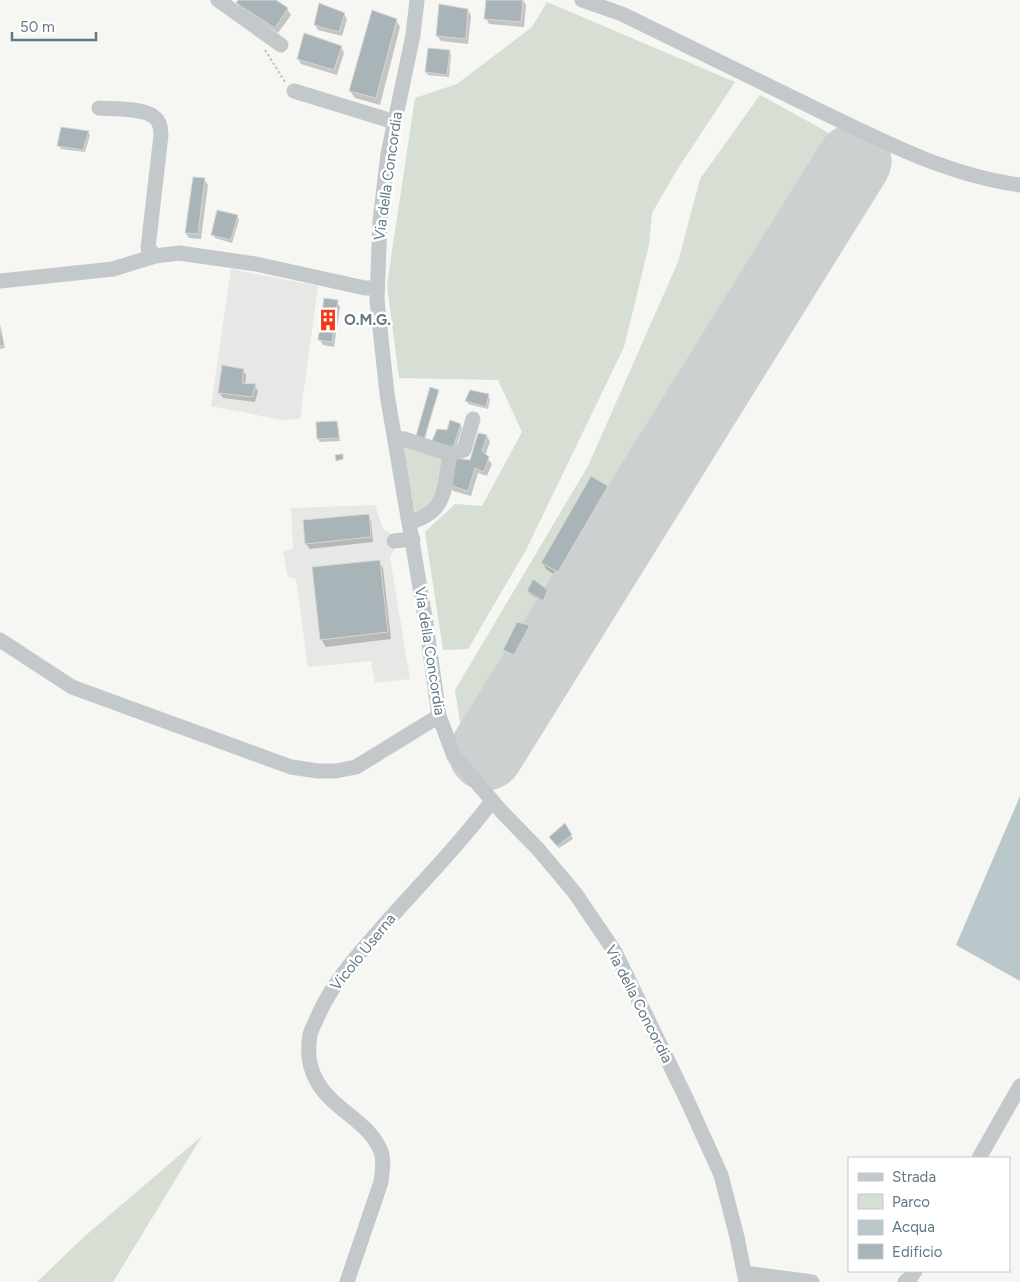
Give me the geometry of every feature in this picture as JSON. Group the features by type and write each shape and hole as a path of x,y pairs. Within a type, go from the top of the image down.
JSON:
{"street":[{"path":"218,0 281,45"},
{"name":"Via della Concordia","path":"417,0 413,35 388,154 380,221 377,300 387,394 413,539 439,716 454,756 575,893 615,952 721,1175 746,1277 812,1282"},
{"path":"582,0 623,7 881,140 948,169 998,182 1020,185"},
{"path":"294,90 395,122"},
{"path":"99,108 146,112 154,116 160,125 162,135 148,248 155,256"},
{"path":"0,281 113,269 155,256 179,253 256,264 365,288 377,288"},
{"path":"395,438 404,439 450,454 464,450 474,419"},
{"path":"410,522 424,518 442,500 450,454"},
{"path":"394,541 413,539"},
{"path":"0,640 72,687 291,767 318,771 336,771 356,767 439,716"},
{"name":"Vicolo Userna","path":"347,1282 381,1182 382,1155 367,1130 327,1098 317,1082 312,1071 309,1056 310,1034 337,981 398,908 470,831 492,801"},
{"path":"980,1157 1020,1086"},
{"path":"905,1282 914,1272"}],"shaded area":[{"path":"231,269 318,286 300,419 282,420 211,406"},
{"path":"375,505 383,529 393,535 395,549 390,557 410,679 375,683 371,661 308,667 296,579 288,577 283,552 293,548 291,508"}],"green space":[{"path":"547,2 735,82 675,173 652,213 649,245 624,347 526,550 468,649 443,650 425,532 455,504 482,506 522,432 498,380 399,378 387,285 415,98 457,84 532,27"},
{"path":"760,95 878,160 495,781 464,749 455,690 588,466 678,262 700,179"},
{"path":"402,444 439,455 442,460 439,498 416,515"},
{"path":"202,1136 113,1282 37,1282 85,1236"}],"water":[{"path":"1020,796 1020,981 956,945"}],"building":[{"path":"238,0 276,0 288,8 275,28 236,3"},
{"path":"486,0 523,0 521,22 484,19"},
{"path":"319,3 345,13 339,32 314,25"},
{"path":"439,4 468,9 466,39 436,36"},
{"path":"372,10 397,19 376,98 349,91"},
{"path":"304,33 342,46 334,70 297,59"},
{"path":"428,48 450,50 447,75 425,72"},
{"path":"61,127 89,131 83,150 57,146"},
{"path":"193,177 205,178 198,234 185,233"},
{"path":"217,210 238,215 231,240 211,235"},
{"name":"O.M.G.","path":"324,298 338,300 332,342 318,340"},
{"path":"0,325 4,345 0,346"},
{"path":"222,365 244,369 242,383 256,384 252,397 218,393"},
{"path":"430,387 439,390 424,439 416,436"},
{"path":"470,390 489,394 486,407 465,401"},
{"path":"450,420 461,424 453,448 432,441 437,429 447,430"},
{"path":"337,421 339,438 317,439 316,422"},
{"path":"478,433 487,435 482,451 489,457 484,472 475,468 468,491 449,485 455,458 470,460"},
{"path":"343,454 343,459 336,461 335,455"},
{"path":"591,476 608,486 558,572 541,563"},
{"path":"369,514 371,537 305,544 303,520"},
{"path":"380,560 388,632 320,640 312,567"},
{"path":"533,579 548,590 543,601 527,591"},
{"path":"517,622 530,625 514,655 503,650"},
{"path":"565,823 572,835 557,846 549,837"}],"runway":[{"path":"486,753 854,161"}],"place":[{"name":"O.M.G.","path":"328,320"}]}
